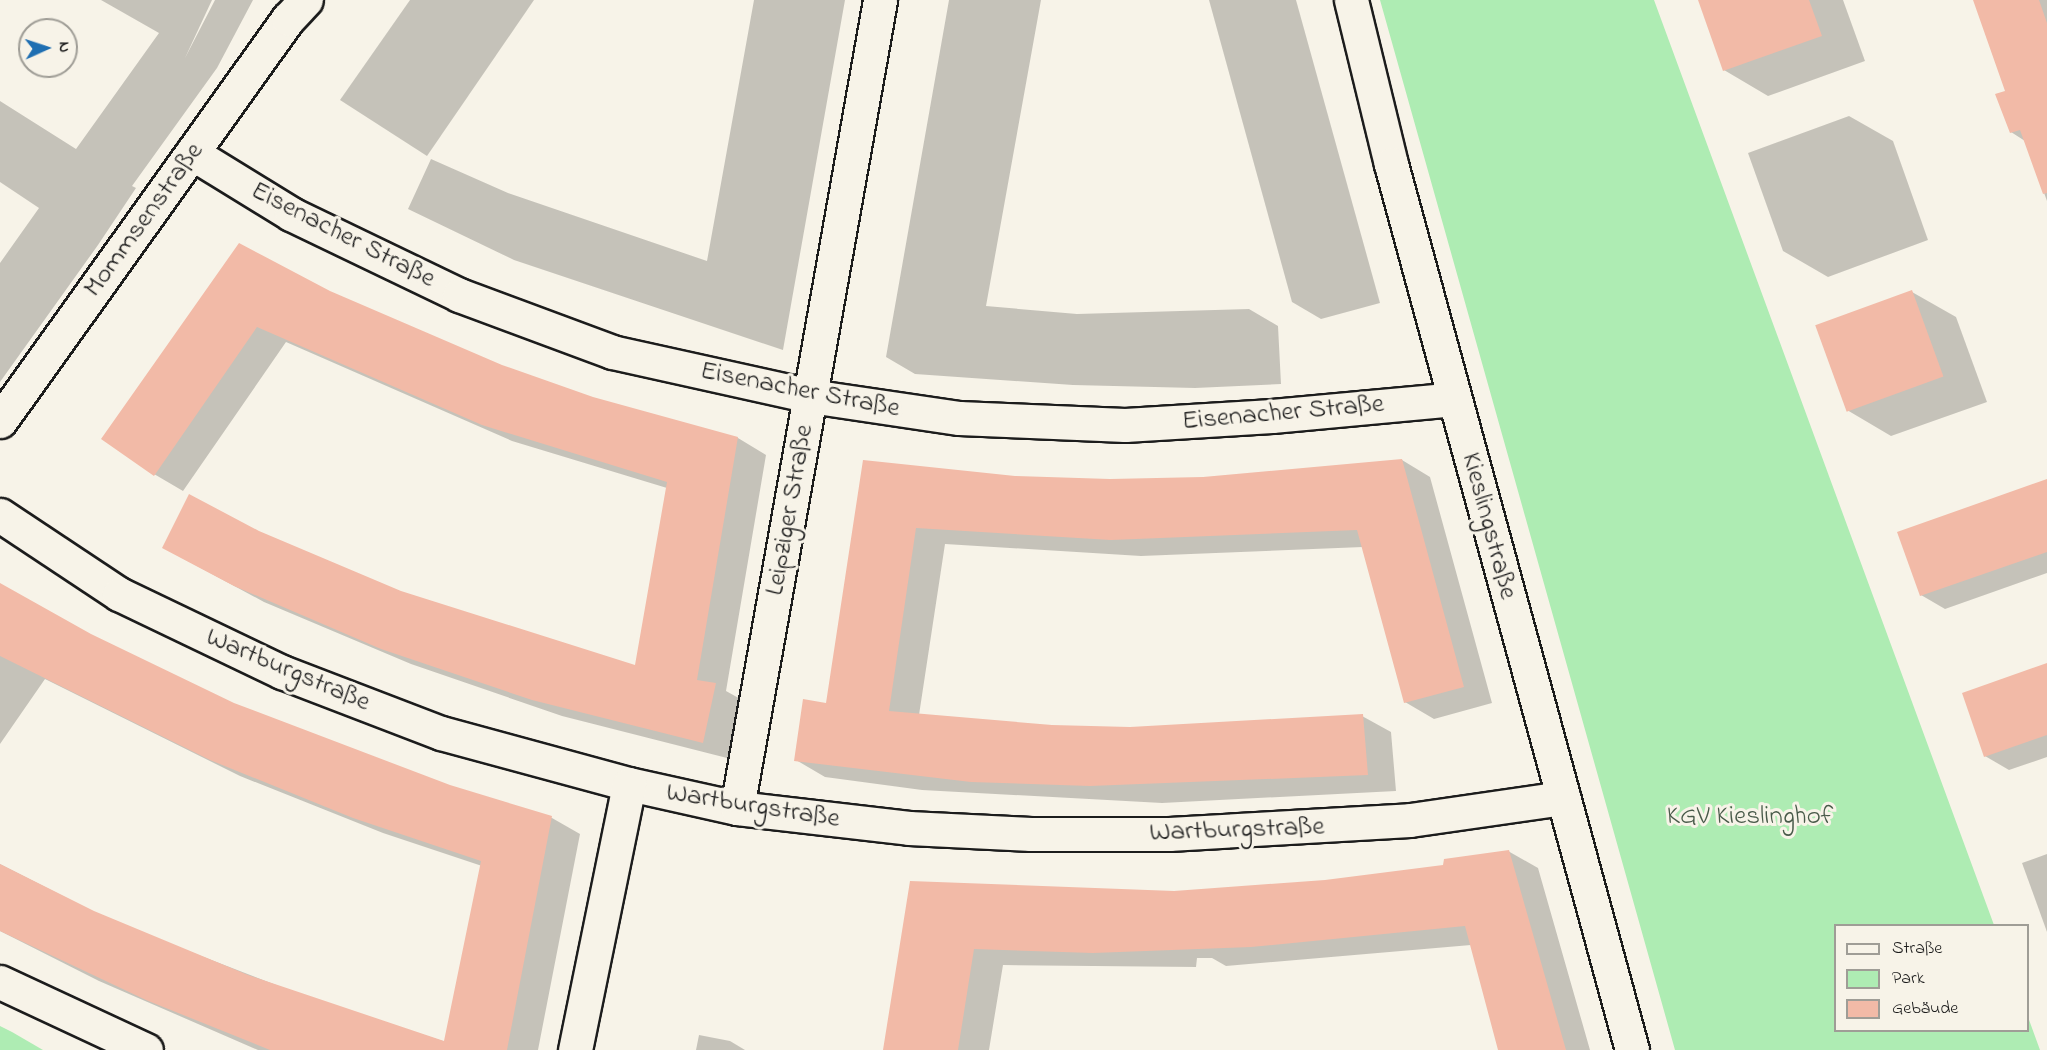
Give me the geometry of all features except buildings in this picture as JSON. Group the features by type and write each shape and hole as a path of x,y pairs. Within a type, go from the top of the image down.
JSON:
{"street":[{"name":"Leipziger Straße","path":"737,808 880,0"},
{"name":"Kieslingstraße","path":"1351,0 1454,399 1632,1050"},
{"name":"Mommsenstraße","path":"0,421 296,6"},
{"name":"Eisenacher Straße","path":"192,153 291,214 459,295 612,352 810,396 958,418 1125,425 1454,399"},
{"name":"Wartburgstraße","path":"0,515 119,594 282,672 441,733 629,784 737,808 909,828 1031,834 1169,834 1410,820 1563,798"},
{"path":"574,1050 629,784"},
{"path":"0,982 146,1050"}],"green space":[{"name":"KGV Kieslinghof","path":"1380,0 1654,0 1994,924 1834,924 1834,1032 2029,1032 2029,1020 2040,1050 1675,1050"},
{"path":"0,1026 12,1032 43,1050 0,1050"}]}
